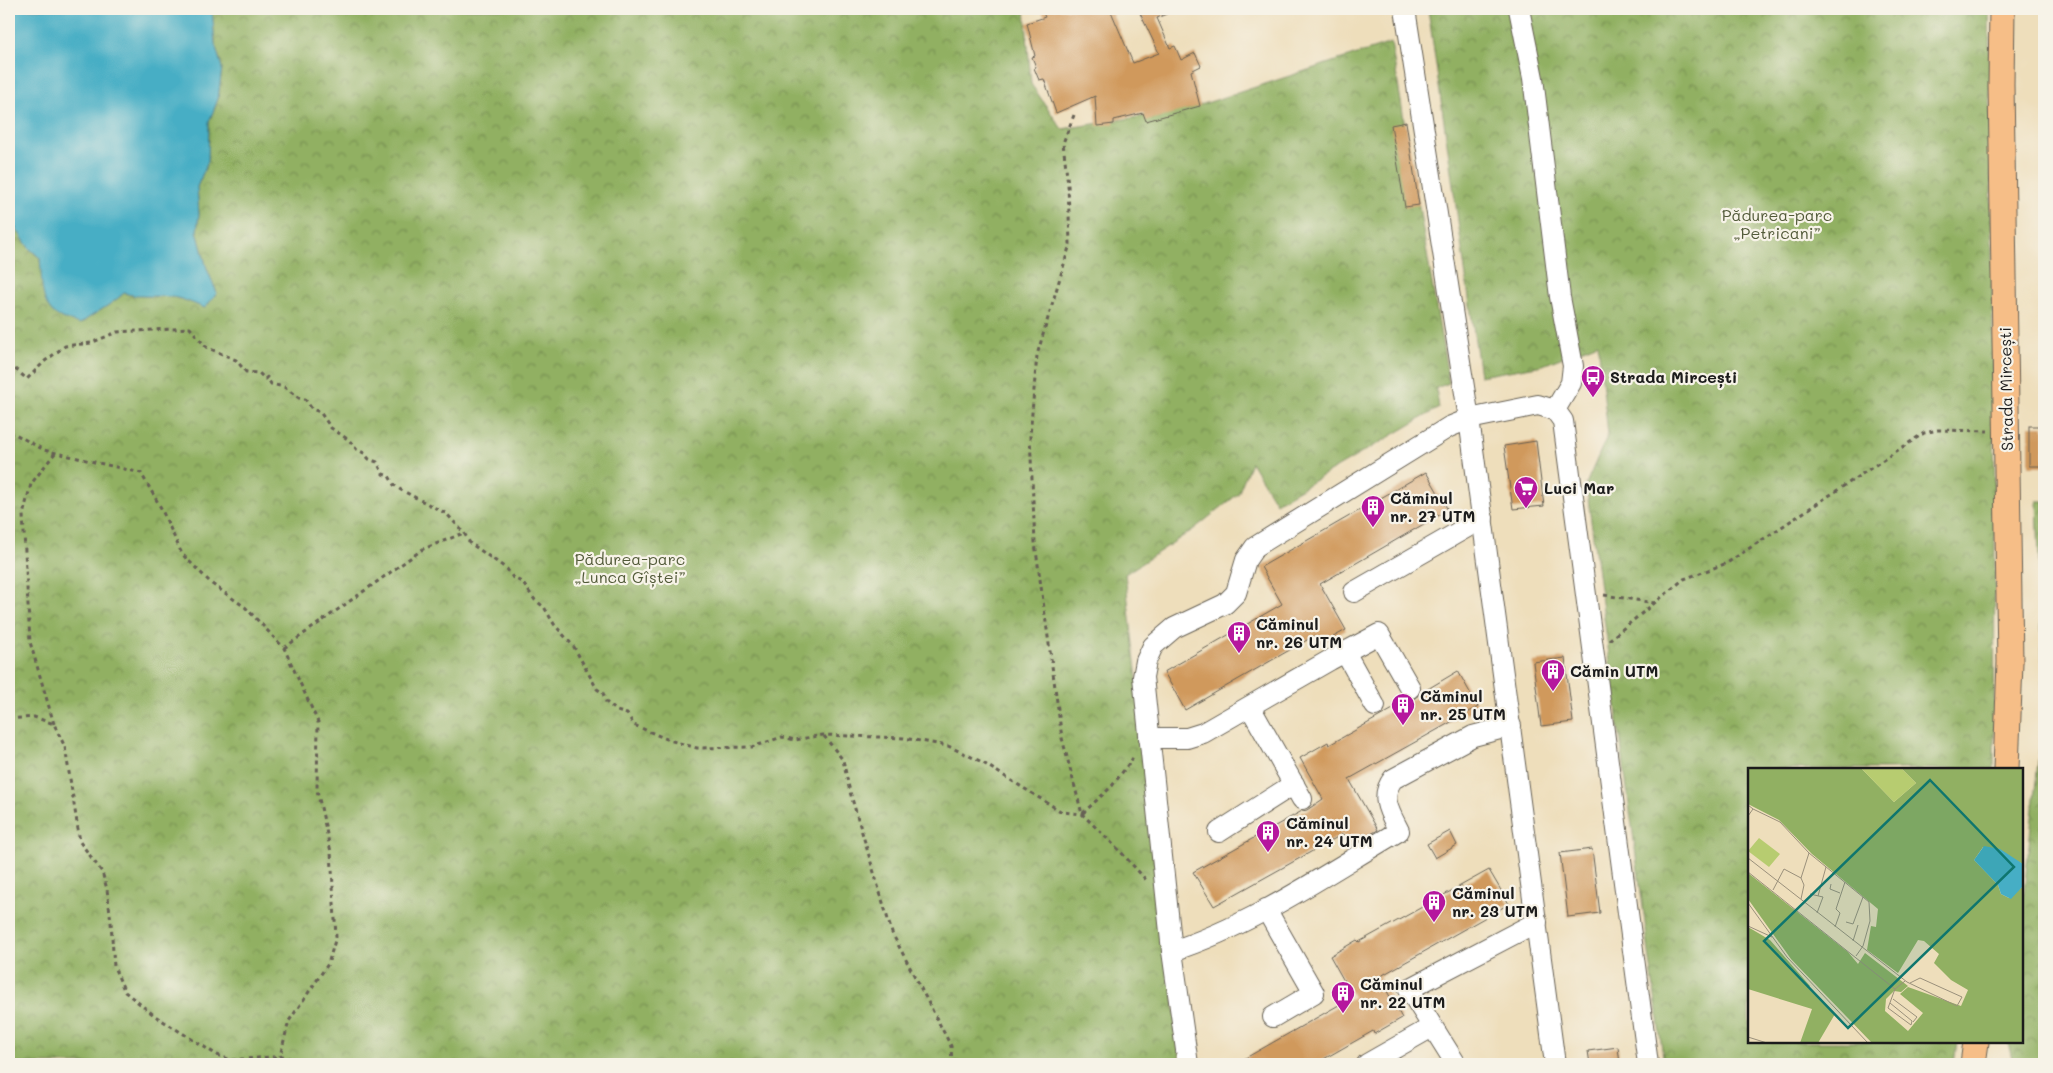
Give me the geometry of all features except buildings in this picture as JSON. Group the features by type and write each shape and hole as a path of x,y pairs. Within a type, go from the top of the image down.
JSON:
{"main road":[{"name":"Strada Mircești","path":"2002,9 2001,84 2010,662 2006,768"}],"lane":[{"path":"1405,9 1469,419 1555,1064"},
{"path":"1519,9 1533,78 1560,297 1573,366 1571,383 1555,410"},
{"path":"1188,1064 1172,951 1143,677 1146,661 1153,646 1174,628 1225,604 1236,592 1246,560 1255,547 1449,427 1469,419 1538,405 1555,410 1563,421 1584,592 1648,1064"},
{"path":"1354,592 1483,518"},
{"path":"1149,738 1194,736 1250,707 1379,634 1410,688"},
{"path":"1345,652 1375,706"},
{"path":"1219,832 1298,791 1250,707"},
{"path":"1172,951 1210,938 1266,909 1399,831 1386,805 1388,786 1393,779 1474,736 1511,726"},
{"path":"1266,909 1314,993 1273,1017"},
{"path":"1456,1064 1409,989 1537,922"},
{"path":"1366,1064 1432,1027"}],"path":[{"path":"1074,115 1063,143 1068,185 1070,244 1037,355 1030,436 1035,543 1060,728 1082,814 1120,851 1153,888"},
{"path":"9,364 27,379 45,361 65,346 91,343 117,332 190,328 206,347 236,360 246,372 260,373 271,384 284,387 299,398 305,399 312,409 320,412 331,428 349,440 356,450 377,462 383,474 389,476 394,485 447,514 464,533 470,543 507,569 513,578 522,582 535,600 544,607 554,624 574,647 597,689 603,693 606,702 627,714 634,725 669,740 697,748 752,747 782,737 795,740 823,735 904,738 948,746 980,761 1062,812 1082,814 1112,786 1149,738"},
{"path":"1592,652 1684,579 1727,563 1924,433 1938,430 2007,431"},
{"path":"9,433 15,434 44,450 141,473 161,508 182,554 212,584 245,607 284,648 318,722 317,790 331,852 336,937 328,964 289,1022 280,1056"},
{"path":"55,453 31,484 23,515 30,642 54,724 66,747 80,842 102,872 107,889 114,967 124,992 155,1016 217,1055 232,1060 285,1056 299,1064"},
{"path":"284,648 424,549 464,533"},
{"path":"1584,592 1655,603"},
{"path":"9,719 34,717 54,724"},
{"path":"823,735 843,760 850,792 892,933 951,1046 952,1064"}],"green space":[{"name":"Pădurea-parc „Lunca Gîștei”","path":"212,9 1025,9 1031,84 1062,129 1188,109 1391,43 1449,383 1436,388 1439,408 1276,503 1251,462 1238,494 1194,529 1125,574 1181,1064 9,1064 9,218 29,248 40,258 42,274 80,324 124,293 165,296 184,300 205,308 217,293 207,269 197,231 199,214 197,187 208,161 209,122 218,99 222,68 215,44"},
{"name":"Pădurea-parc „Petricani”","path":"1428,9 1989,9 1995,507 1994,768 1748,768 1748,1043 1957,1043 1954,1064 1664,1064 1586,484 1608,434 1598,343 1543,365 1480,376"},
{"path":"2037,501 2044,501 2044,706"},
{"path":"2044,706 2044,1064 2013,1064 2008,1043 2023,1043 2023,901"}],"water":[{"path":"9,9 212,9 215,44 222,68 218,99 209,122 208,161 197,187 199,214 197,231 207,269 217,293 205,308 184,300 165,296 124,293 80,324 58,316 49,308 44,297 40,258 29,248 9,218"}],"place":[{"name":"Strada Mircești","path":"1593,398"},
{"name":"Luci Mar","path":"1526,509"},
{"name":"Căminul nr. 27 UTM","path":"1373,528"},
{"name":"Căminul nr. 26 UTM","path":"1239,654"},
{"name":"Cămin UTM","path":"1553,692"},
{"name":"Căminul nr. 25 UTM","path":"1403,726"},
{"name":"Căminul nr. 24 UTM","path":"1268,853"},
{"name":"Căminul nr. 23 UTM","path":"1434,923"},
{"name":"Căminul nr. 22 UTM","path":"1343,1014"}]}
